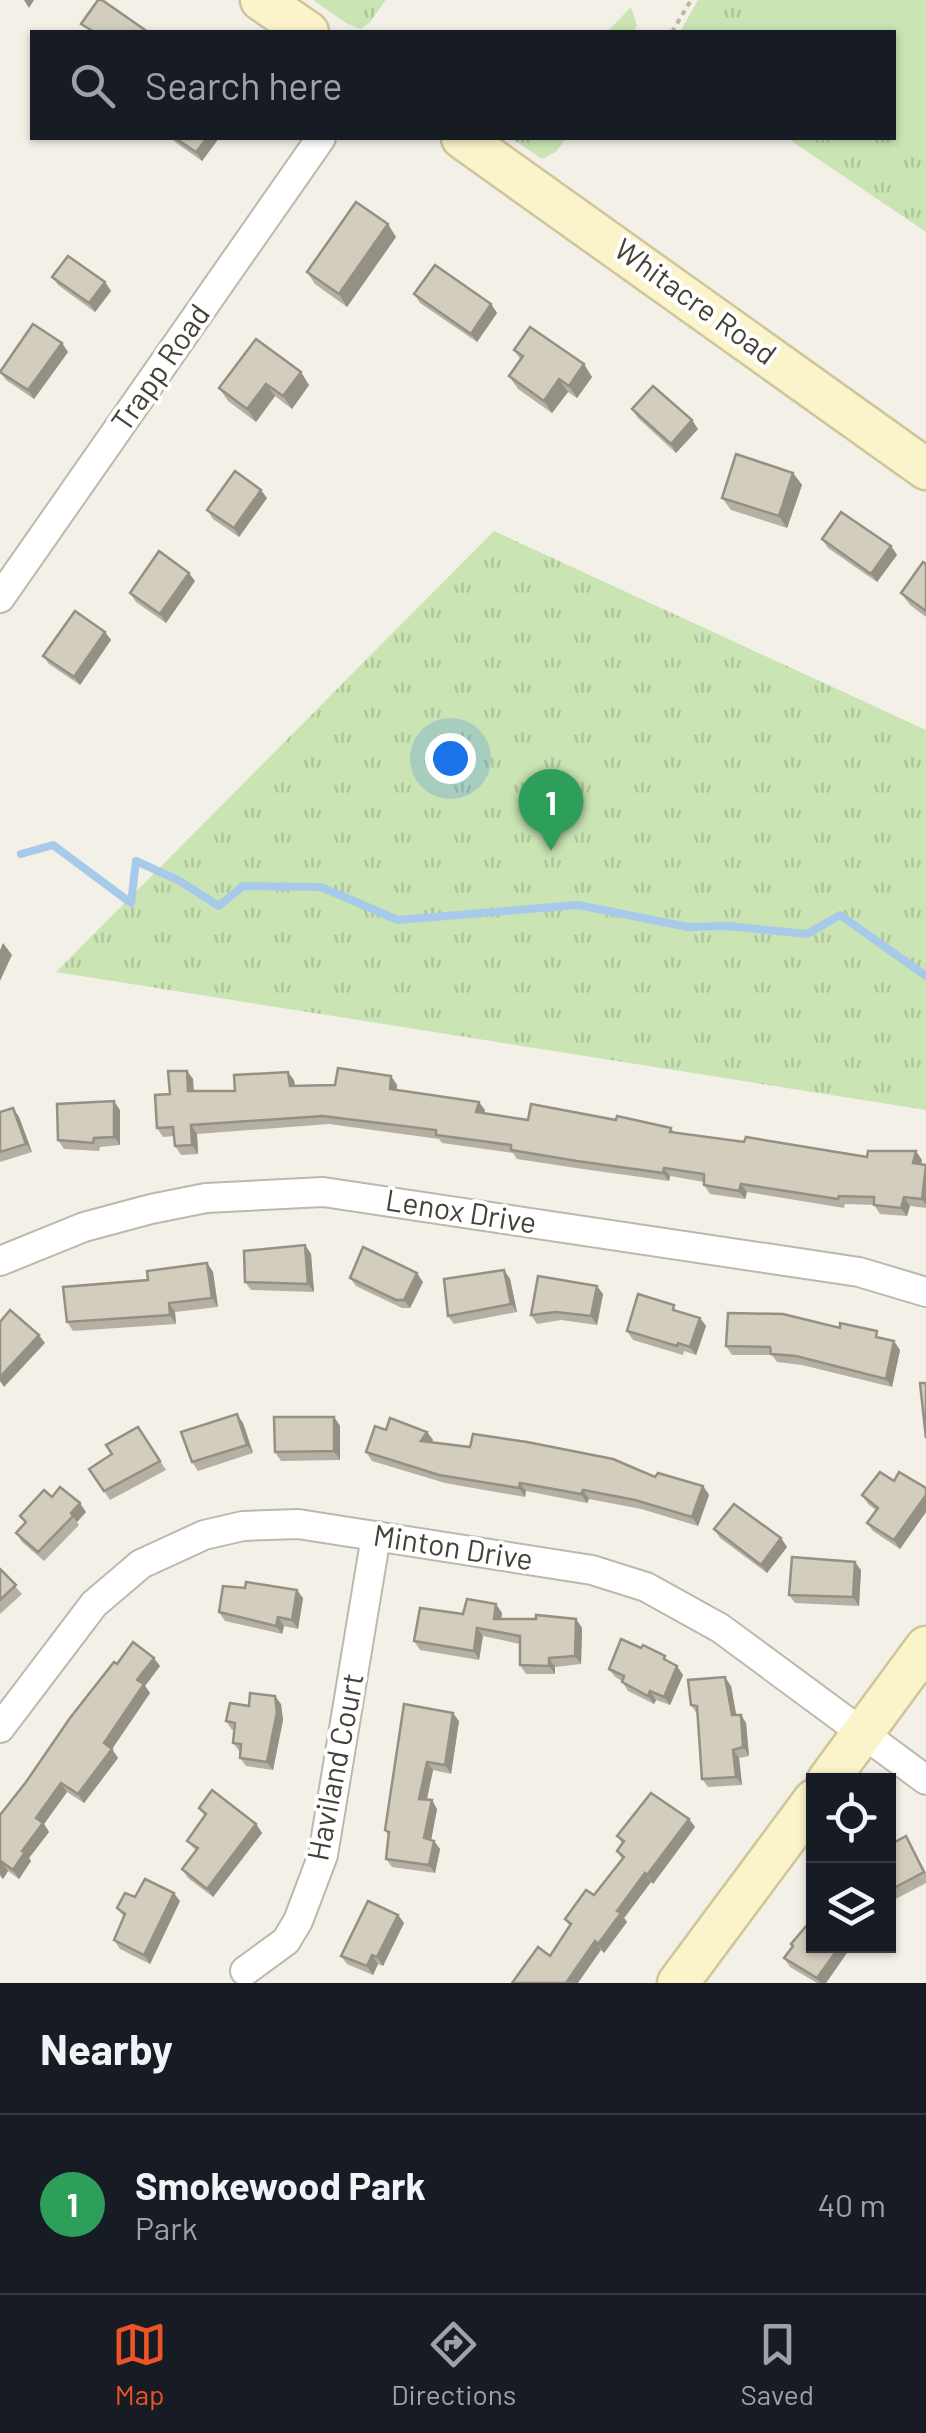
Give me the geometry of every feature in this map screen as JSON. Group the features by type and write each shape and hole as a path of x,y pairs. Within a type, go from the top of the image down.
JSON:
{"street":[{"path":"261,0 305,30"},
{"name":"Trapp Road","path":"0,598 320,140"},
{"name":"Whitacre Road","path":"465,140 926,470"},
{"name":"Lenox Drive","path":"0,1260 84,1227 151,1209 206,1198 323,1192 859,1272 926,1292"},
{"name":"Minton Drive","path":"0,1728 94,1604 141,1564 217,1532 272,1523 592,1570 646,1587 696,1612 926,1780"},
{"name":"Haviland Court","path":"246,1971 286,1940 308,1899 322,1856 376,1536"},
{"path":"833,1773 926,1647"},
{"path":"678,1983 806,1811"}],"path":[{"path":"673,30 691,0"}],"green space":[{"path":"313,0 385,0 385,1 361,29"},
{"path":"698,0 926,0 926,232 790,140 896,140 896,30 681,30"},
{"path":"775,0 926,0 926,164 891,140 896,140 896,30 753,30"},
{"path":"631,7 637,26 634,30 609,30"},
{"path":"514,140 565,140 557,151 542,159"},
{"path":"494,531 926,730 926,1110 56,972"}],"building":[{"path":"98,0 102,0 145,30 91,30 81,24"},
{"path":"178,140 205,140 196,152"},
{"path":"356,202 388,224 339,294 307,272"},
{"path":"68,256 105,282 89,303 52,277"},
{"path":"435,265 491,304 471,334 414,294"},
{"path":"33,324 62,343 28,390 0,372"},
{"path":"530,327 584,364 569,386 559,379 544,401 509,376 523,356 514,350"},
{"path":"256,339 301,372 283,396 266,384 247,409 219,388"},
{"path":"653,386 692,420 671,444 632,409"},
{"path":"736,454 793,473 779,516 722,498"},
{"path":"235,471 261,490 234,528 207,510"},
{"path":"841,512 891,546 871,574 822,539"},
{"path":"159,551 189,573 160,614 130,593"},
{"path":"923,562 926,564 926,611 901,593"},
{"path":"75,611 105,632 74,677 43,656"},
{"path":"338,1068 391,1076 390,1089 479,1102 476,1112 528,1120 531,1104 616,1120 617,1116 671,1128 670,1132 744,1142 746,1137 867,1157 868,1151 916,1151 913,1163 926,1165 922,1199 904,1197 901,1208 874,1205 874,1197 838,1199 741,1184 739,1191 704,1185 704,1174 664,1168 663,1173 577,1161 511,1150 511,1145 436,1135 436,1130 323,1116 191,1125 192,1145 175,1146 173,1127 157,1128 155,1095 170,1094 168,1071 187,1071 188,1091 235,1091 234,1075 288,1072 290,1086 335,1085"},
{"path":"114,1101 114,1137 94,1138 93,1143 58,1140 57,1104"},
{"path":"13,1108 26,1144 0,1152 0,1112"},
{"path":"305,1245 308,1284 245,1282 244,1251"},
{"path":"363,1247 417,1273 404,1300 396,1300 350,1278"},
{"path":"207,1263 212,1298 169,1303 170,1315 67,1322 63,1287 148,1280 147,1271"},
{"path":"504,1270 511,1304 448,1316 444,1279"},
{"path":"538,1276 597,1286 591,1316 556,1312 531,1315"},
{"path":"638,1294 700,1318 690,1347 627,1331"},
{"path":"10,1310 39,1335 0,1377 0,1322"},
{"path":"728,1313 783,1314 840,1328 840,1323 877,1331 876,1337 894,1341 886,1379 796,1356 771,1354 770,1347 726,1346"},
{"path":"920,1383 926,1383 926,1438"},
{"path":"237,1414 247,1445 192,1462 181,1432"},
{"path":"274,1417 334,1417 334,1451 275,1452"},
{"path":"390,1418 427,1432 421,1441 470,1447 473,1434 527,1442 613,1459 655,1477 658,1473 703,1486 692,1517 583,1490 581,1494 520,1483 519,1488 439,1475 366,1452 375,1426 386,1430"},
{"path":"138,1427 160,1461 104,1491 89,1469 112,1454 106,1445"},
{"path":"880,1472 894,1481 899,1472 926,1488 926,1495 894,1540 867,1523 878,1508 862,1495"},
{"path":"60,1487 80,1503 71,1513 73,1516 38,1552 16,1533 26,1522 20,1516 44,1490 52,1497"},
{"path":"734,1504 781,1538 761,1565 714,1529"},
{"path":"792,1557 855,1562 853,1597 789,1595"},
{"path":"0,1569 16,1585 0,1600"},
{"path":"246,1582 297,1590 292,1620 278,1617 276,1626 219,1612 223,1586 245,1588"},
{"path":"467,1599 496,1604 494,1619 536,1619 536,1615 576,1619 575,1656 549,1658 549,1666 520,1665 520,1636 477,1628 474,1651 414,1641 420,1608 463,1614"},
{"path":"621,1639 641,1648 643,1645 677,1666 664,1697 650,1691 648,1696 622,1682 624,1676 609,1669"},
{"path":"133,1642 154,1658 137,1680 144,1684 104,1743 112,1749 78,1794 61,1783 36,1818 43,1823 13,1870 2,1862 0,1866 0,1815 70,1718"},
{"path":"725,1677 732,1715 741,1715 743,1747 733,1750 736,1777 702,1779 697,1706 691,1705 688,1680"},
{"path":"250,1693 275,1696 277,1712 267,1762 240,1758 241,1744 233,1743 235,1723 226,1721 230,1703 249,1706"},
{"path":"404,1704 453,1713 445,1765 427,1762 419,1799 432,1800 424,1838 434,1841 429,1865 386,1859 389,1832 385,1830"},
{"path":"212,1790 256,1824 207,1889 182,1869 198,1848 187,1841 206,1814 199,1808"},
{"path":"651,1793 689,1819 617,1911 621,1913 598,1944 595,1941 566,1983 512,1983 538,1947 550,1956 571,1924 565,1919 586,1890 594,1895 624,1857 617,1851 624,1841 617,1836"},
{"path":"906,1836 924,1872 896,1887 896,1863 896,1842"},
{"path":"145,1879 174,1893 144,1955 114,1940 125,1914 117,1908 125,1893 135,1897"},
{"path":"368,1901 398,1915 377,1957 372,1955 367,1966 341,1956"},
{"path":"806,1926 806,1953 835,1953 817,1978 784,1958"}],"waterway":[{"path":"21,854 53,845 131,903 136,861 178,880 219,906 243,886 321,887 398,920 578,905 688,927 728,926 807,934 840,915 926,976"}],"place":[{"name":"Smokewood Park","path":"551,851"}]}
